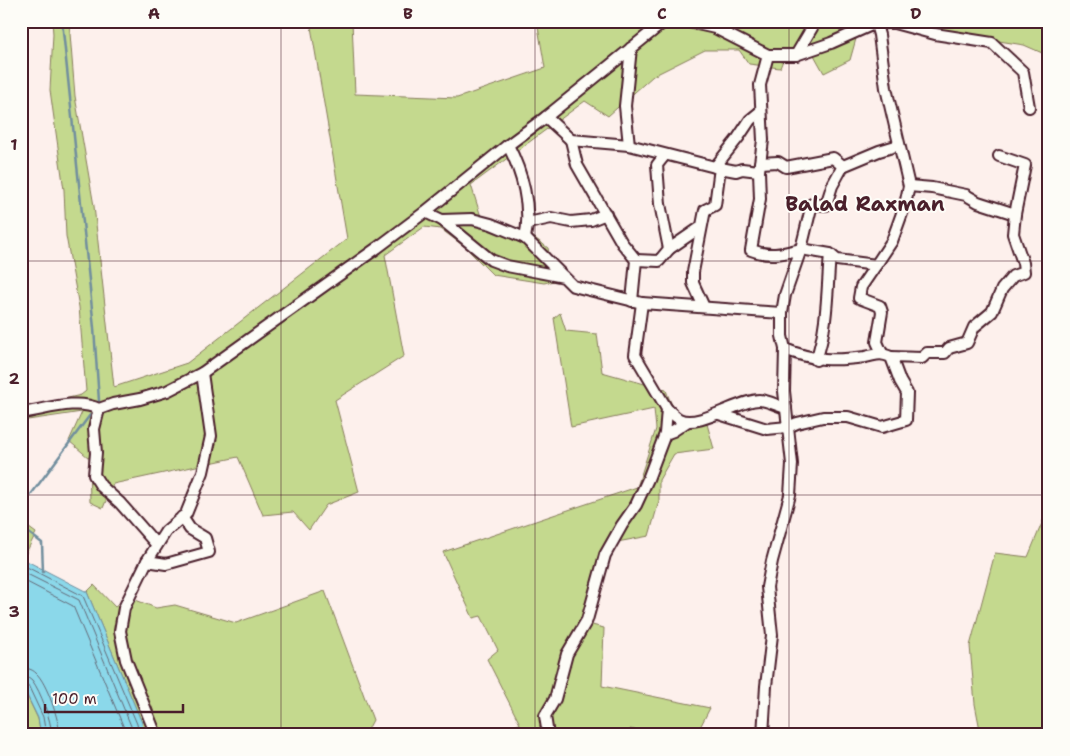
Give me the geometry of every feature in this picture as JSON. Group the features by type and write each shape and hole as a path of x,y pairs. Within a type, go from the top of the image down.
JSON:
{"street":[{"path":"21,413 90,404 99,409 113,404 140,400 167,391 202,373 425,212 665,21"},
{"path":"684,21 715,28 768,55 796,55 830,43 875,22 894,23 936,34 992,42 1023,72 1029,107"},
{"path":"796,55 816,21"},
{"path":"719,414 768,429 788,427 822,417 848,417 882,427 906,420 906,393 887,355 877,342 882,312 880,306 859,298 862,287 892,240 905,205 909,186 886,88 879,35 875,22"},
{"path":"629,145 625,106 631,48"},
{"path":"768,55 760,85 763,140 759,167 760,199 751,250 761,254 776,255 801,249 830,254 837,260 876,265"},
{"path":"704,307 693,283 693,272 705,210 715,205 717,168 750,120 761,111"},
{"path":"546,117 571,140 577,165 622,243 636,260 635,354 667,409 679,420 688,421 719,414 739,405 759,400 786,408"},
{"path":"571,140 629,145 717,168 736,171 778,162 786,167 833,158 843,166"},
{"path":"508,145 517,162 526,204 528,223 525,238"},
{"path":"763,735 772,635 768,587 772,561 790,495 792,464 784,392 785,349 782,336 782,313 785,295 801,249 812,204 826,205 832,186 843,166 899,145"},
{"path":"665,155 657,165 660,204 669,250"},
{"path":"785,349 816,360 887,355 922,358 927,353 945,353 949,348 967,343 974,327 992,312 1002,289 1013,276 1024,272 1023,263 1013,234 1025,165 999,156"},
{"path":"909,186 960,193 978,202 1016,214"},
{"path":"425,212 442,220 491,260 507,266 564,277"},
{"path":"528,223 551,218 571,222 584,221 606,214"},
{"path":"442,220 472,218 525,238 573,286 637,302 666,306 782,313"},
{"path":"636,260 659,262 669,250 701,227"},
{"path":"816,360 822,343 826,317 830,254"},
{"path":"156,735 126,660 120,631 124,608 147,561 166,531 186,514 204,472 211,436 202,373"},
{"path":"99,409 94,429 96,454 94,475 101,486 125,509 156,544"},
{"path":"548,735 545,716 555,699 567,654 587,620 605,555 636,505 648,479 665,434 667,409"},
{"path":"665,434 688,421"},
{"path":"147,561 166,564 209,552 205,538 190,529 182,517"}],"green space":[{"path":"52,21 69,21 75,96 94,206 114,387 187,363 347,239 310,21 352,21 355,94 457,98 545,68 537,21 861,21 850,60 824,73 814,55 787,50 780,68 749,64 739,50 705,50 653,76 608,116 585,101 471,185 482,220 532,236 548,248 554,281 544,283 493,275 466,248 441,229 424,227 385,255 404,356 335,400 359,492 326,505 309,530 293,512 263,515 238,457 113,484 103,508 90,502 89,458 69,441 82,412 21,421 21,409 81,395 86,391 79,307 66,236 64,190 50,90"},
{"path":"898,21 1049,21 1049,56 1024,45 899,25"},
{"path":"560,313 566,331 597,334 602,372 666,390 676,411 685,417 707,424 714,449 674,454 659,480 659,501 649,536 612,543 592,625 604,628 602,686 710,708 696,735 658,734 630,729 631,735 488,735 520,724 487,659 498,650 481,616 473,618 443,552 637,487 656,429 654,409 571,427 554,318"},
{"path":"1049,506 1049,735 981,735 975,704 970,646 995,553 1028,557"},
{"path":"21,522 36,533 23,559 21,558"},
{"path":"94,585 115,607 128,597 156,608 175,605 236,623 325,591 373,720 365,735 144,735 142,723 87,592"},
{"path":"21,683 38,719 41,735 21,735"}],"water":[{"path":"21,558 87,592 142,723 144,735 41,735 38,718 21,683"}],"waterway":[{"path":"62,21 94,328 99,401"},
{"path":"21,508 90,415"},
{"path":"21,527 42,543 43,572"}],"district":[{"name":"Balad Raxman","path":"865,204"}]}
